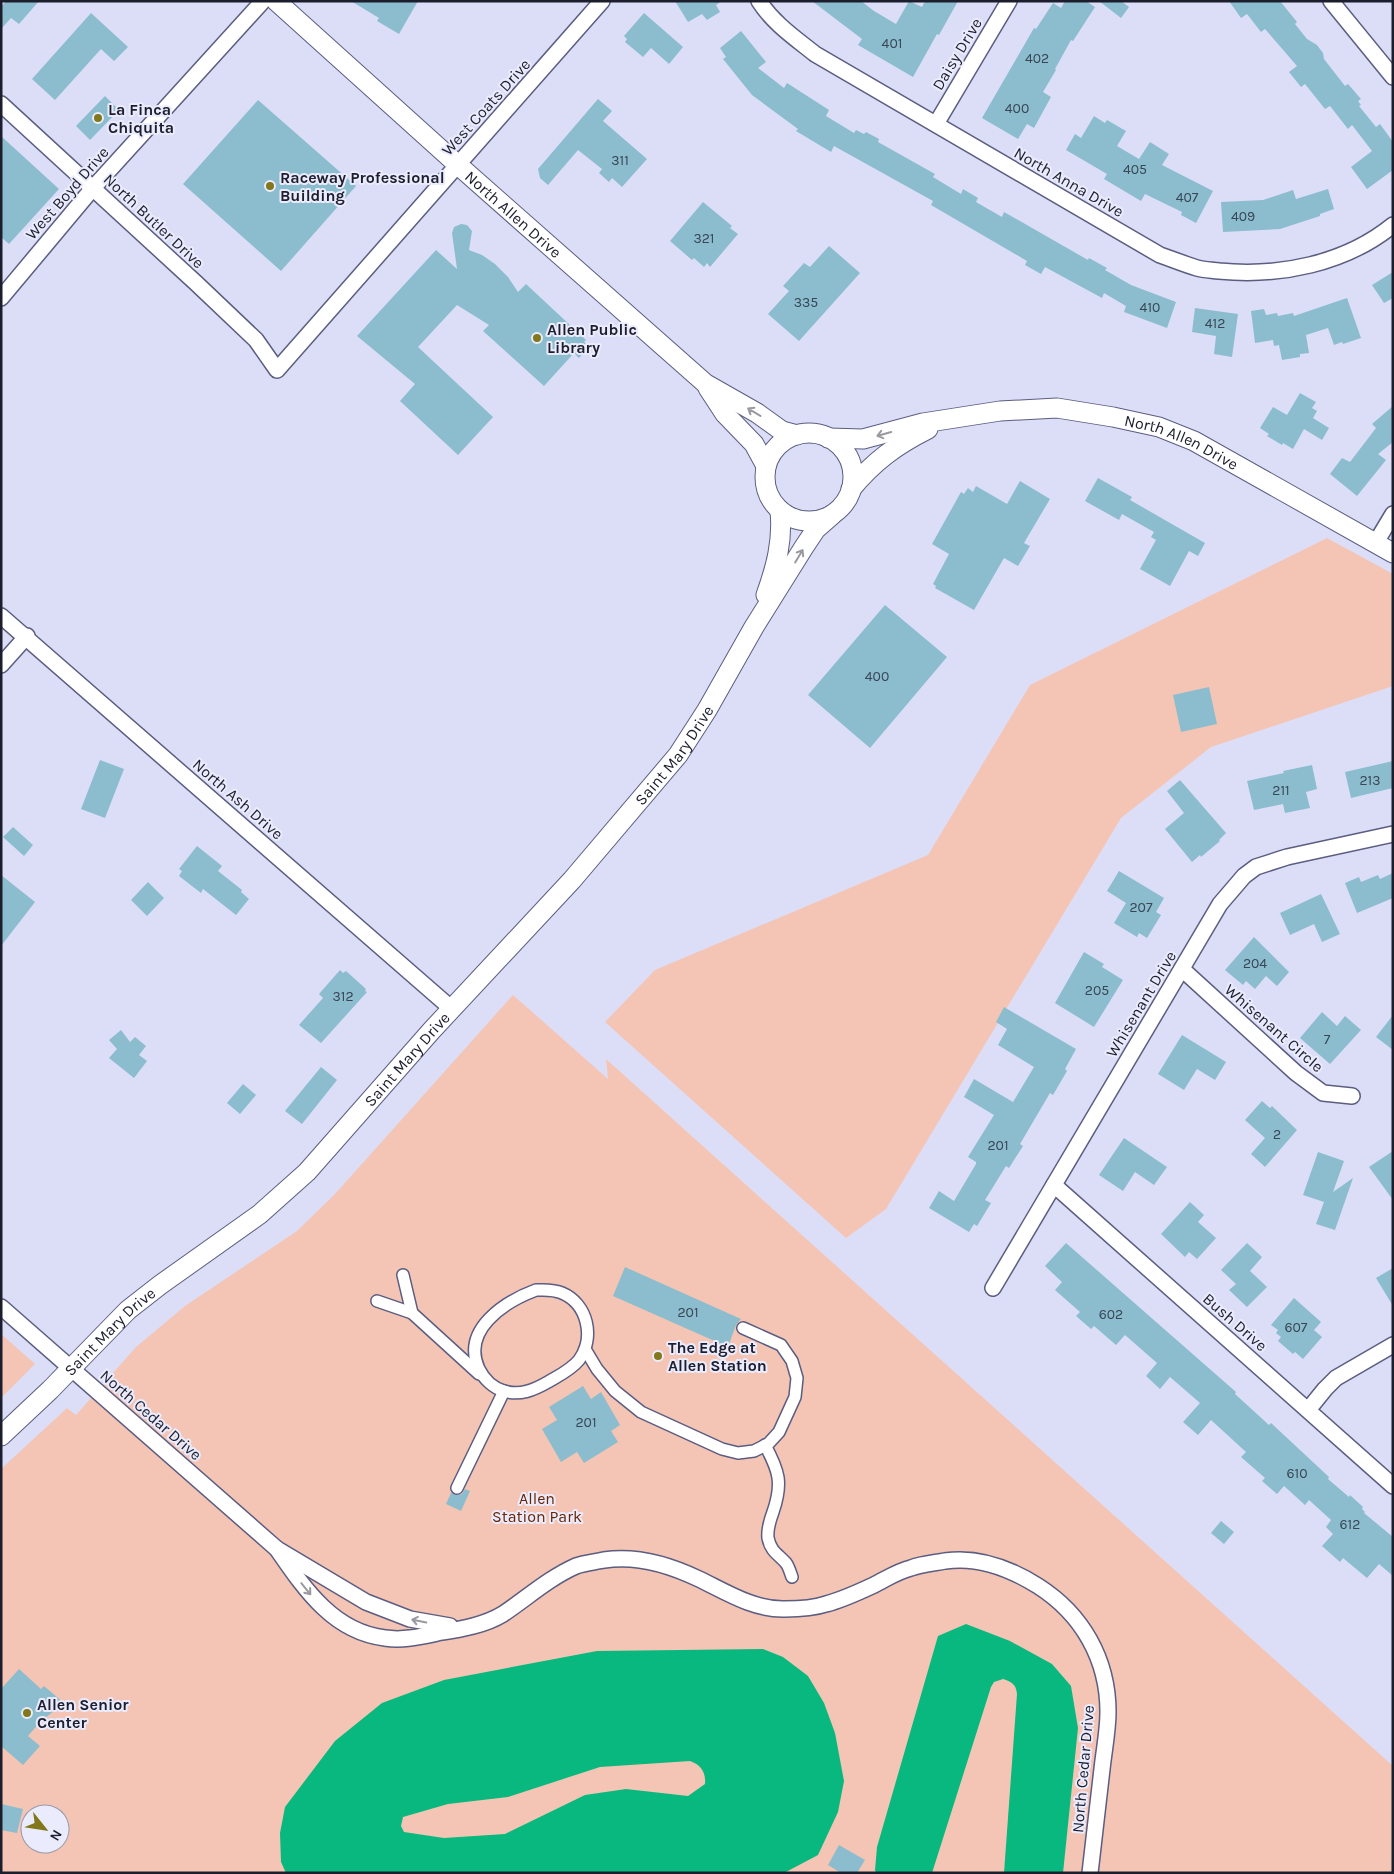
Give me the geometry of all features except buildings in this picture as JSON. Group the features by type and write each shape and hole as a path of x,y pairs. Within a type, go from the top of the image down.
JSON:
{"street":[{"name":"West Boyd Drive","path":"1,298 93,188 263,1"},
{"name":"North Allen Drive","path":"276,1 706,384 757,413 782,431 797,435"},
{"name":"West Coats Drive","path":"277,370 602,1"},
{"name":"North Anna Drive","path":"759,1 765,11 815,54 1160,255 1198,268 1242,273 1295,269 1321,262 1353,249 1383,233 1393,225"},
{"name":"Daisy Drive","path":"936,124 1009,1"},
{"path":"1331,1 1393,77"},
{"name":"North Butler Drive","path":"1,104 256,340 277,370"},
{"name":"North Allen Drive","path":"706,384 725,414 746,434 760,452 766,466"},
{"name":"North Allen Drive","path":"828,438 863,439 923,423 1000,411 1057,408 1113,417 1159,427 1194,441 1393,553"},
{"name":"North Allen Drive","path":"851,490 866,471 890,450 948,419"},
{"path":"818,434 828,438 838,444 849,460 853,477 851,490 840,508 832,515 819,520 805,521 792,518 780,511 772,502 766,490 764,478 770,455 786,439 797,435 818,434"},
{"name":"Saint Mary Drive","path":"754,627 774,574 780,549 782,526 780,511"},
{"path":"1375,544 1393,514"},
{"name":"Saint Mary Drive","path":"1,1436 128,1310 260,1214 307,1172 452,1009 572,880 678,755 707,710 754,627 816,529 832,515"},
{"name":"North Ash Drive","path":"1,616 452,1009"},
{"path":"1,665 26,636"},
{"name":"Whisenant Drive","path":"994,1288 1220,904 1244,876 1256,867 1287,857 1393,834"},
{"name":"Whisenant Circle","path":"1182,969 1296,1073 1323,1093 1352,1096"},
{"name":"Bush Drive","path":"1054,1185 1393,1486"},
{"path":"403,1275 412,1313"},
{"path":"377,1301 412,1313 488,1382 504,1391 517,1393 530,1391 541,1386 567,1371 578,1361 585,1349 588,1336 587,1323 582,1310 573,1300 562,1293 536,1290 523,1295 493,1315 477,1335 474,1349 476,1362 488,1382"},
{"name":"North Cedar Drive","path":"1,1307 277,1549 343,1590 390,1613 433,1624 467,1628"},
{"path":"585,1349 597,1369 615,1391 641,1412 722,1449 738,1453 754,1451 765,1445 779,1432 795,1397 797,1378 792,1360 781,1346 744,1328"},
{"path":"1308,1410 1325,1388 1336,1378 1393,1345"},
{"path":"457,1488 504,1391"},
{"path":"765,1445 776,1466 779,1480 779,1493 768,1526 768,1537 771,1547 777,1556 785,1562 792,1577"},
{"name":"North Cedar Drive","path":"277,1549 315,1601 336,1618 365,1634 387,1639 411,1638 467,1628 500,1616 540,1586 577,1566 608,1559 635,1559 654,1562 677,1569 742,1600 760,1606 784,1609 825,1605 910,1568 949,1561 975,1562 1000,1566 1027,1579 1053,1596 1073,1616 1090,1639 1100,1662 1106,1684 1108,1713 1090,1873"}],"green space":[{"path":"1327,538 1393,574 1393,686 1211,747 1121,818 886,1209 846,1238 605,1022 655,970 928,855 1030,685"},
{"name":"Allen Station Park","path":"513,995 608,1079 606,1059 1393,1766 1393,1873 1,1873 1,1469 67,1408 76,1415 136,1347 185,1306 297,1231 335,1194"},
{"path":"1,1334 35,1364 1,1398"}],"shaded area":[{"path":"966,1624 1010,1641 1052,1664 1071,1686 1078,1728 1063,1873 1004,1873 1017,1694 1013,1684 1003,1679 994,1682 991,1687 932,1873 876,1873 877,1847 938,1636"},
{"path":"763,1649 783,1657 808,1676 824,1703 835,1733 844,1781 838,1812 818,1855 784,1873 286,1873 281,1862 280,1833 285,1807 335,1741 382,1703 444,1680 597,1651","holes":["690,1761 704,1773 705,1784 688,1796 626,1789 585,1795 505,1834 444,1838 404,1832 401,1826 403,1817 448,1804 508,1797 600,1767"]}],"place":[{"name":"La Finca Chiquita","path":"98,118"},
{"name":"Raceway Professional Building","path":"270,186"},
{"name":"Allen Public Library","path":"537,338"},
{"name":"The Edge at Allen Station","path":"658,1356"},
{"name":"Allen Senior Center","path":"27,1713"}]}
